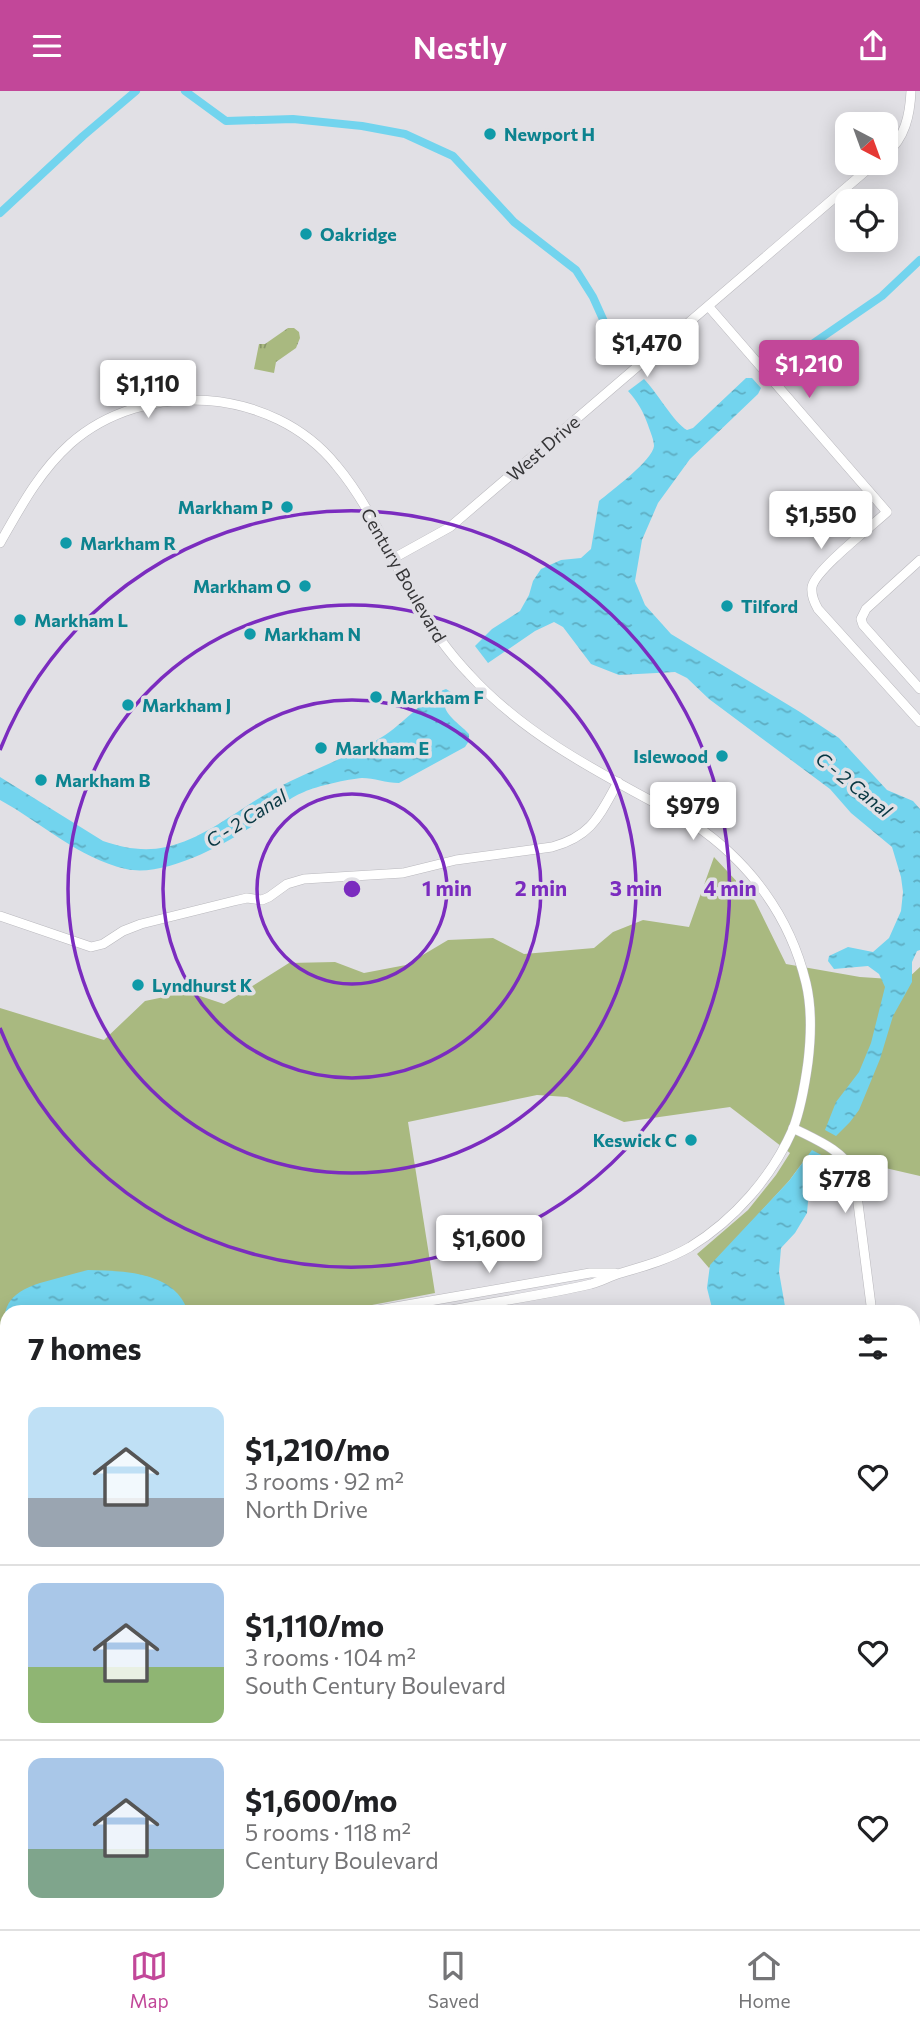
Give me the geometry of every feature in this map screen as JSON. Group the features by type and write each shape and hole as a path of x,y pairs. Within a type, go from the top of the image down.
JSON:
{"street":[{"path":"898,140 907,122 911,91"},
{"name":"West Drive","path":"394,558 450,527 862,175"},
{"path":"709,307 887,512 820,572 812,587 813,597 818,609 920,722"},
{"name":"Century Boulevard","path":"0,543 48,466 70,444 116,416 148,404 207,400 228,402 267,415 308,439 335,463 394,558 429,625 491,698 556,746 713,837 759,882 779,914 807,986 810,1041 804,1089 793,1128 778,1157 742,1205 698,1242 665,1260 638,1270 590,1273 407,1305"},
{"path":"920,560 866,609 861,619 864,627 920,688"},
{"path":"0,916 91,947 98,946 141,924 247,898 262,900 287,884 303,879 403,873 456,860 566,843 590,828 618,782"},
{"path":"793,1128 837,1151 854,1171 871,1305"},
{"name":"Century Boulevard","path":"479,1305 593,1284 620,1273"}],"green space":[{"path":"288,328 299,332 296,348 276,362 274,373 254,369 259,344 265,344"},
{"path":"714,857 755,901 786,964 860,977 906,980 920,967 920,1176 868,1164 839,1176 806,1158 789,1181 709,1268 697,1254 748,1210 790,1153 730,1107 624,1122 567,1097 537,1095 408,1122 435,1293 372,1305 0,1305 0,1008 104,1040 145,1001 188,992 224,1004 289,963 335,962 364,973 406,965 448,940 493,938 524,954 594,948 613,932 643,920 689,927"}],"water":[{"name":"C - 2 Canal","path":"746,378 752,378 761,388 758,394 690,459 658,503 642,540 635,581 645,605 671,634 839,738 887,790 913,801 920,809 920,950 912,962 912,982 893,1016 880,1059 859,1110 836,1136 825,1130 836,1102 859,1072 871,1043 885,987 879,974 868,966 834,969 828,961 829,956 848,947 873,952 889,938 901,911 903,892 892,847 851,813 830,789 709,699 687,678 675,672 619,675 591,664 563,627 554,622 535,631 488,663 475,646 492,629 520,611 541,569 561,560 581,558 591,549 599,501 652,452 652,435 637,403 628,391 644,379 687,430 693,428"},
{"name":"C - 2 Canal","path":"446,689 451,692 445,702 447,711 469,734 465,747 399,783 362,778 310,790 292,798 247,830 177,864 142,870 109,864 76,848 0,800 0,777 103,841 134,849 166,847 195,837 275,789 369,744 390,732 432,697"},
{"path":"812,1150 825,1157 809,1190 807,1213 795,1233 781,1248 779,1272 785,1305 711,1305 707,1288 710,1265 789,1181"},
{"path":"88,1270 131,1273 158,1280 170,1287 185,1305 8,1305 20,1292 40,1283"}],"waterway":[{"path":"0,213 136,91"},
{"path":"185,91 226,121 293,119 362,126 405,134 453,156 514,222 576,270 593,297 620,357"},
{"path":"786,362 882,296 920,260"}],"place":[{"name":"Newport H","path":"490,134"},
{"name":"Oakridge","path":"306,234"},
{"name":"Markham P","path":"287,507"},
{"name":"Markham R","path":"66,543"},
{"name":"Markham O","path":"305,586"},
{"name":"Tilford","path":"727,606"},
{"name":"Markham L","path":"20,620"},
{"name":"Markham N","path":"250,634"},
{"name":"Markham F","path":"376,697"},
{"name":"Markham J","path":"128,705"},
{"name":"Markham E","path":"321,748"},
{"name":"Islewood","path":"722,756"},
{"name":"Markham B","path":"41,780"},
{"name":"Lyndhurst K","path":"138,985"},
{"name":"Keswick C","path":"691,1140"}]}
